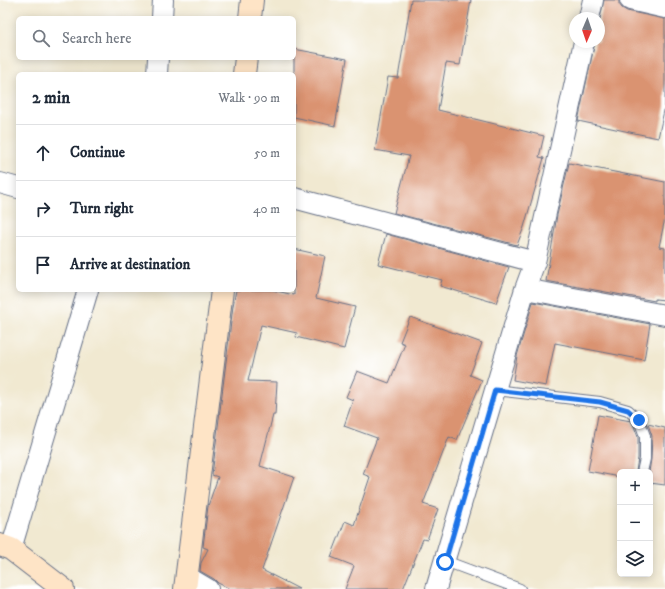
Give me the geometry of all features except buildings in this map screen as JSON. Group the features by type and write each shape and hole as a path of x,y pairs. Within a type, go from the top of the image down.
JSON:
{"main road":[{"path":"250,16 252,0"},
{"path":"244,72 246,60"},
{"path":"186,583 222,292"},
{"path":"6,547 63,589"}],"street":[{"path":"162,16 163,0"},
{"path":"590,12 593,0"},
{"path":"630,0 665,8"},
{"path":"436,589 524,289 535,262 583,48"},
{"path":"157,72 158,60"},
{"path":"0,183 16,187"},
{"path":"296,199 535,262"},
{"path":"524,289 665,314"},
{"path":"6,547 87,292"},
{"path":"186,583 208,589"}],"lane":[{"path":"495,390 600,402 628,410 639,420 646,436 645,459 643,469"},
{"path":"445,562 520,589"}],"route":[{"path":"445,562 495,390 600,402 628,410 639,420"}]}
